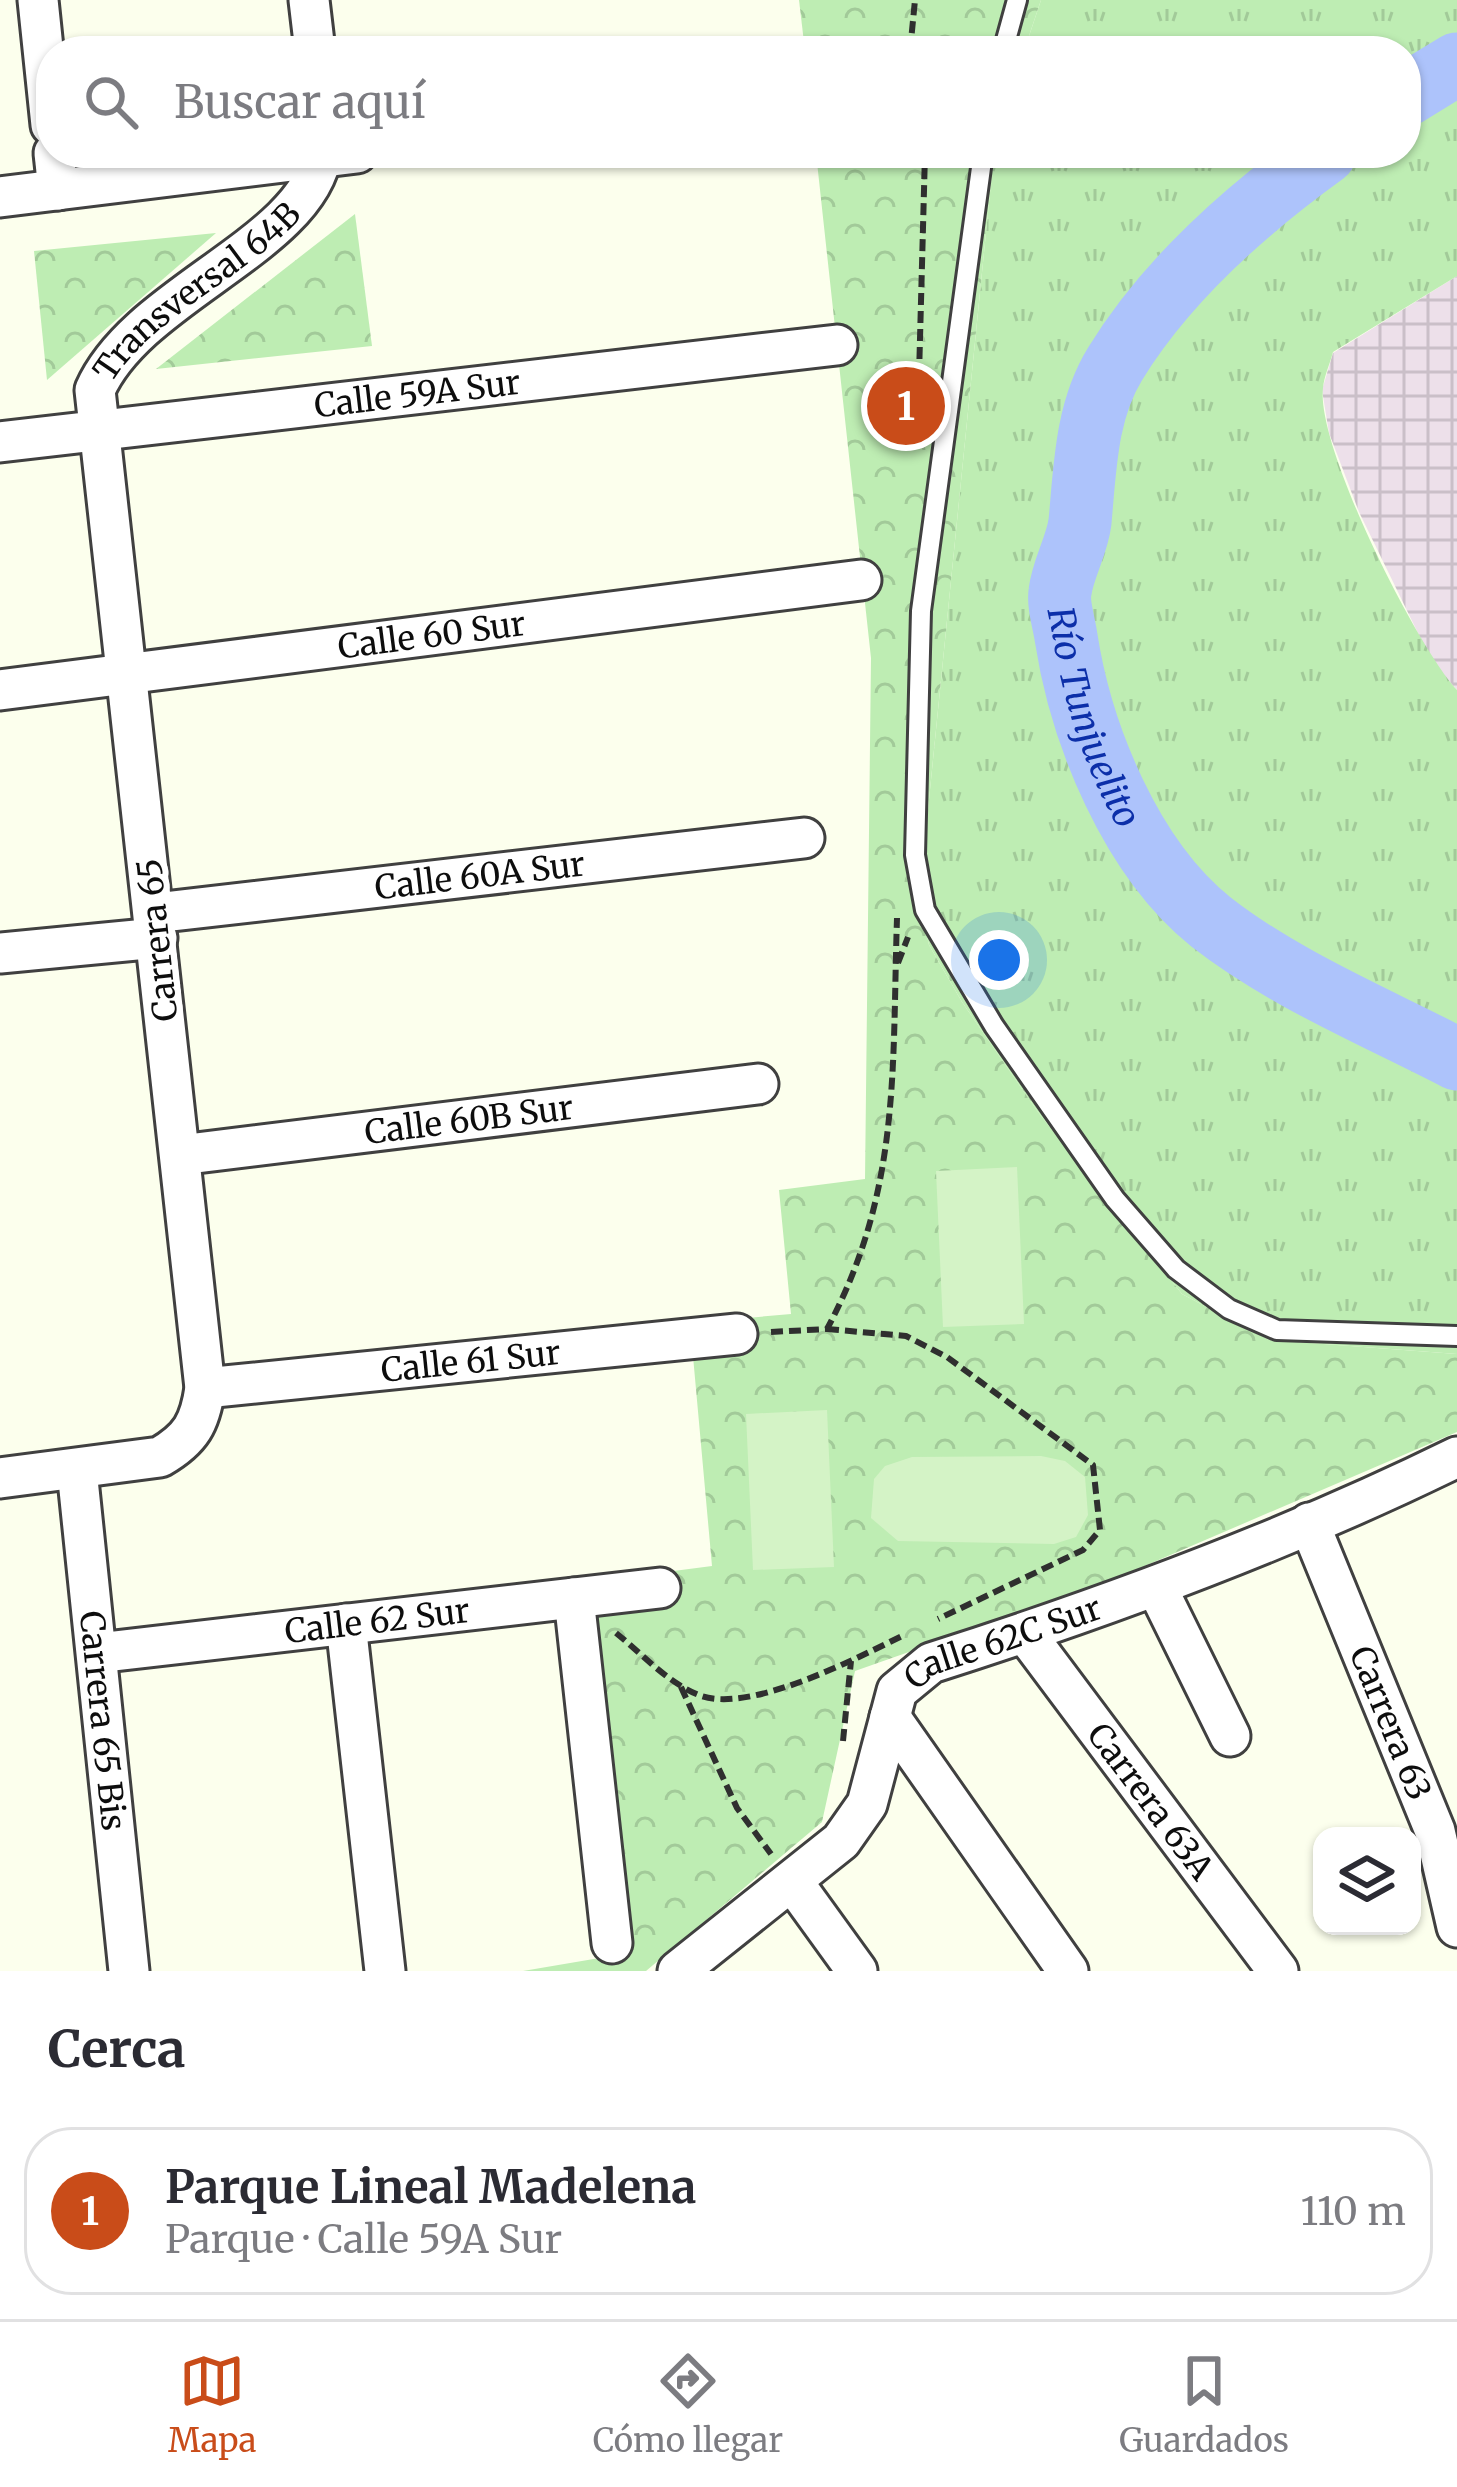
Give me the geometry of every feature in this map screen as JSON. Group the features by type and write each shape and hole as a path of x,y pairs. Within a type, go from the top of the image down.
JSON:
{"street":[{"path":"38,0 42,36"},
{"path":"309,0 313,36"},
{"path":"0,197 56,171 105,168"},
{"name":"Transversal 64B","path":"98,431 95,390 124,343 301,203 325,168"},
{"name":"Calle 59A Sur","path":"0,442 837,345"},
{"name":"Carrera 65","path":"77,1470 134,1464 183,1444 201,1415 205,1388 98,431"},
{"name":"Calle 60 Sur","path":"0,690 861,580"},
{"name":"Calle 60A Sur","path":"0,953 156,925 804,838"},
{"name":"Calle 60B Sur","path":"180,1155 758,1084"},
{"name":"Calle 61 Sur","path":"205,1388 737,1334"},
{"name":"Calle 62C Sur","path":"678,1971 841,1841 867,1804 890,1703 905,1680 931,1663 1156,1586 1456,1460"},
{"path":"0,1478 77,1470"},
{"name":"Carrera 65 Bis","path":"77,1470 129,1971"},
{"name":"Carrera 63","path":"1309,1523 1436,1832 1457,1927"},
{"path":"1156,1586 1230,1736"},
{"name":"Calle 62 Sur","path":"97,1653 660,1588"},
{"path":"574,1598 611,1942"},
{"path":"346,1624 385,1971"},
{"name":"Carrera 63A","path":"1025,1633 1278,1971"},
{"path":"890,1717 1068,1971"},
{"path":"792,1881 857,1971"}],"lane":[{"path":"1007,36 1017,0"},
{"path":"981,168 921,611 915,855 925,910 994,1026 1075,1142 1176,1269 1229,1309 1277,1330 1457,1336"}],"path":[{"path":"911,36 915,0"},
{"path":"827,1329 906,1336 947,1357 1093,1465 1100,1530 1083,1550 935,1620"},
{"path":"574,1598 680,1685 703,1697 736,1701 851,1660 914,1630"},
{"path":"842,1748 851,1660"},
{"path":"680,1685 737,1808 792,1881"}],"shaded area":[{"path":"1457,276 1457,690 1432,662 1359,512 1329,433 1322,390 1333,353"}],"green space":[{"path":"799,0 1041,0 1029,36 803,36"},
{"path":"1041,0 1457,0 1457,276 1333,352 1323,388 1335,454 1372,544 1418,632 1457,690 1457,1354 1269,1340 1182,1294 1038,1112 929,945 919,899 992,168 1421,168 1421,36 1029,36"},
{"path":"818,168 992,168 919,899 929,945 1038,1112 1182,1294 1269,1340 1457,1354 1457,1432 1105,1583 855,1671 822,1822 646,1971 523,1971 623,1954 581,1583 712,1566 690,1323 791,1314 779,1190 865,1179 871,658"},
{"path":"355,214 372,346 156,369"},
{"path":"216,233 47,380 34,251"},
{"path":"1017,1167 1024,1324 943,1327 936,1171"},
{"path":"827,1410 834,1567 753,1570 746,1414"},
{"path":"1041,1456 1065,1461 1085,1477 1088,1515 1076,1537 1054,1544 898,1541 871,1518 874,1479 885,1466 912,1457"}],"waterway":[{"name":"Río Tunjuelito","path":"1421,86 1457,64"},
{"name":"Río Tunjuelito","path":"1305,168 1183,275 1115,364 1092,420 1080,522 1062,583 1060,608 1073,675 1097,753 1134,830 1182,895 1211,922 1269,962 1457,1059"}],"place":[{"name":"Parque Lineal Madelena","path":"906,406"}]}
